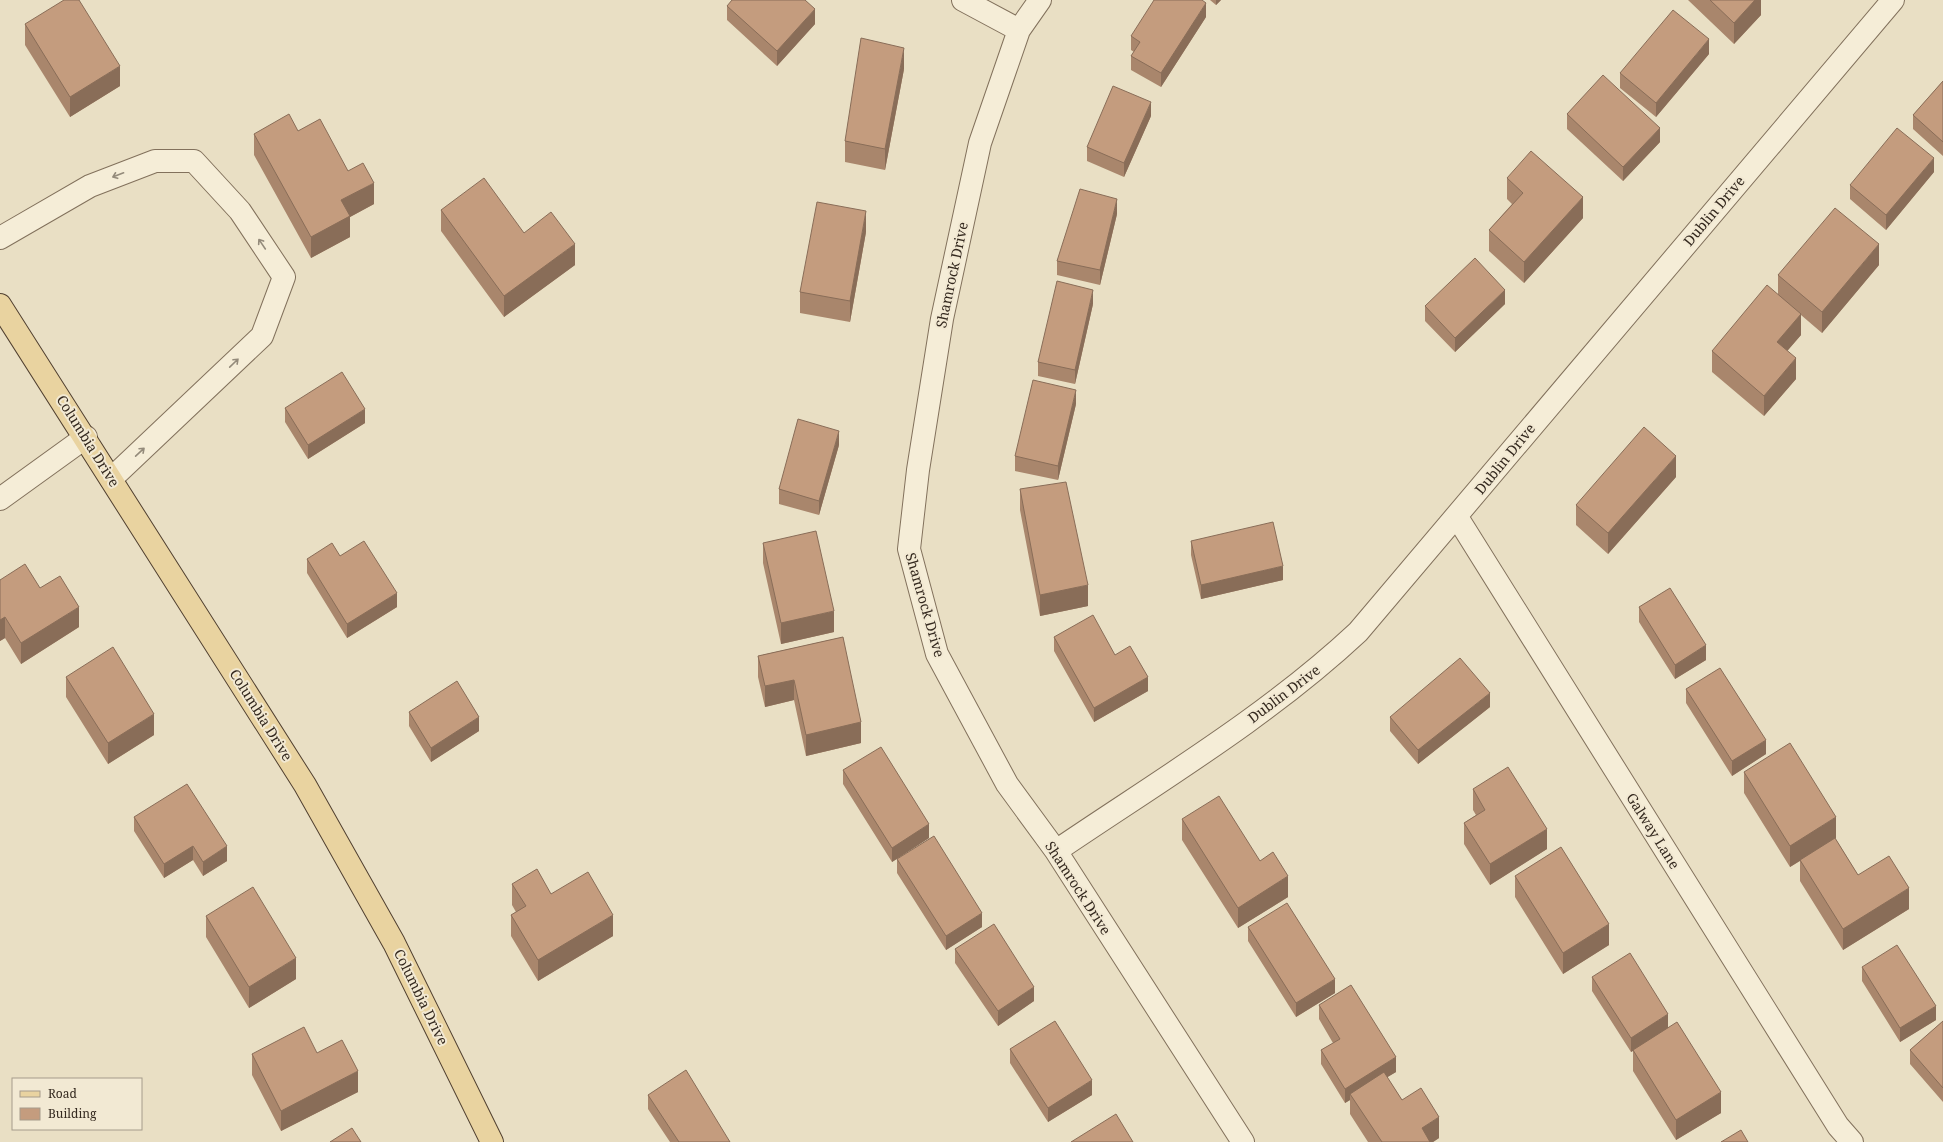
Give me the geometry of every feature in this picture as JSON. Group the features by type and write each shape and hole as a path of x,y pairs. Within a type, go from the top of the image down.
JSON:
{"main road":[{"name":"Columbia Drive","path":"0,305 86,437 309,792 394,943 492,1142"}],"street":[{"path":"963,0 1019,30"},
{"name":"Shamrock Drive","path":"1040,0 1019,30 980,143 942,319 918,470 909,549 937,654 1007,784 1056,851 1243,1142"},
{"name":"Dublin Drive","path":"1056,851 1277,702 1325,664 1358,632 1457,517 1546,408 1893,0"},
{"path":"0,238 90,186 155,161 194,161 240,211 284,277 262,336 111,478"},
{"path":"0,499 86,437"},
{"name":"Galway Lane","path":"1457,517 1829,1112 1852,1142"}],"building":[{"path":"64,0 79,0 120,66 70,97 25,24"},
{"path":"732,0 805,0 815,9 777,51 727,6"},
{"path":"1154,0 1202,0 1206,3 1161,73 1131,56 1140,42 1131,36"},
{"path":"1710,0 1755,0 1734,23"},
{"path":"1673,10 1709,39 1656,103 1620,73"},
{"path":"861,38 904,48 885,149 845,141"},
{"path":"1603,75 1660,128 1623,167 1567,114"},
{"path":"1943,81 1943,142 1913,115"},
{"path":"1113,86 1151,102 1124,163 1087,147"},
{"path":"289,114 298,131 320,119 348,171 363,163 374,183 341,200 350,216 311,237 254,134"},
{"path":"1897,128 1934,158 1886,215 1850,185"},
{"path":"1531,151 1583,197 1524,262 1489,230 1523,193 1507,178"},
{"path":"484,178 524,233 551,212 575,244 504,296 441,210"},
{"path":"1080,189 1117,199 1100,270 1057,261"},
{"path":"817,202 866,211 850,301 800,292"},
{"path":"1835,208 1879,244 1822,312 1778,275"},
{"path":"1475,258 1505,290 1455,338 1425,306"},
{"path":"1057,281 1093,290 1075,370 1038,362"},
{"path":"1767,285 1801,314 1777,342 1796,358 1764,396 1712,351"},
{"path":"342,372 365,409 308,445 285,408"},
{"path":"1033,380 1076,390 1058,466 1015,456"},
{"path":"798,419 839,431 819,501 779,489"},
{"path":"1644,427 1676,456 1608,533 1576,505"},
{"path":"1066,482 1088,585 1040,595 1020,489"},
{"path":"1273,522 1283,566 1201,585 1191,541"},
{"path":"816,531 834,611 781,623 763,543"},
{"path":"364,541 397,593 347,624 307,559 332,543 340,556"},
{"path":"25,564 40,588 60,576 79,607 21,643 5,617 0,620 0,580"},
{"path":"1670,588 1706,645 1675,665 1639,607"},
{"path":"1093,615 1115,655 1130,646 1148,677 1094,708 1054,637"},
{"path":"843,637 861,722 806,735 794,680 765,686 758,656"},
{"path":"113,647 154,714 108,743 66,677"},
{"path":"1460,658 1490,693 1418,750 1390,717"},
{"path":"1720,668 1766,740 1732,761 1686,689"},
{"path":"457,681 479,717 431,748 409,712"},
{"path":"1790,743 1836,817 1790,846 1744,772"},
{"path":"881,747 929,824 892,848 843,770"},
{"path":"1508,767 1547,829 1490,864 1464,823 1485,810 1473,789"},
{"path":"187,784 227,846 203,862 193,846 164,864 134,817"},
{"path":"1219,796 1260,861 1273,852 1288,876 1238,908 1182,819"},
{"path":"934,836 982,913 946,936 897,859"},
{"path":"1835,838 1858,875 1889,856 1909,888 1843,929 1800,860"},
{"path":"1561,847 1609,924 1563,953 1515,876"},
{"path":"537,869 551,894 588,872 613,915 538,960 511,915 526,906 512,884"},
{"path":"253,887 296,958 249,987 206,916"},
{"path":"1287,903 1335,979 1296,1003 1248,927"},
{"path":"994,924 1034,987 998,1011 955,949"},
{"path":"1897,945 1936,1006 1900,1028 1862,967"},
{"path":"1630,953 1668,1014 1631,1038 1592,977"},
{"path":"1351,985 1396,1057 1345,1089 1321,1050 1340,1039 1319,1005"},
{"path":"1055,1021 1092,1080 1048,1108 1010,1049"},
{"path":"1943,1021 1943,1088 1910,1050"},
{"path":"1677,1022 1721,1092 1676,1120 1633,1050"},
{"path":"304,1027 317,1053 342,1040 358,1071 281,1111 252,1054"},
{"path":"686,1070 730,1142 679,1142 648,1095"},
{"path":"1384,1072 1402,1100 1421,1088 1439,1117 1422,1128 1430,1142 1382,1142 1350,1094"},
{"path":"1116,1114 1133,1142 1071,1142"},
{"path":"352,1128 361,1142 330,1142"},
{"path":"1741,1130 1748,1142 1721,1142"}]}
